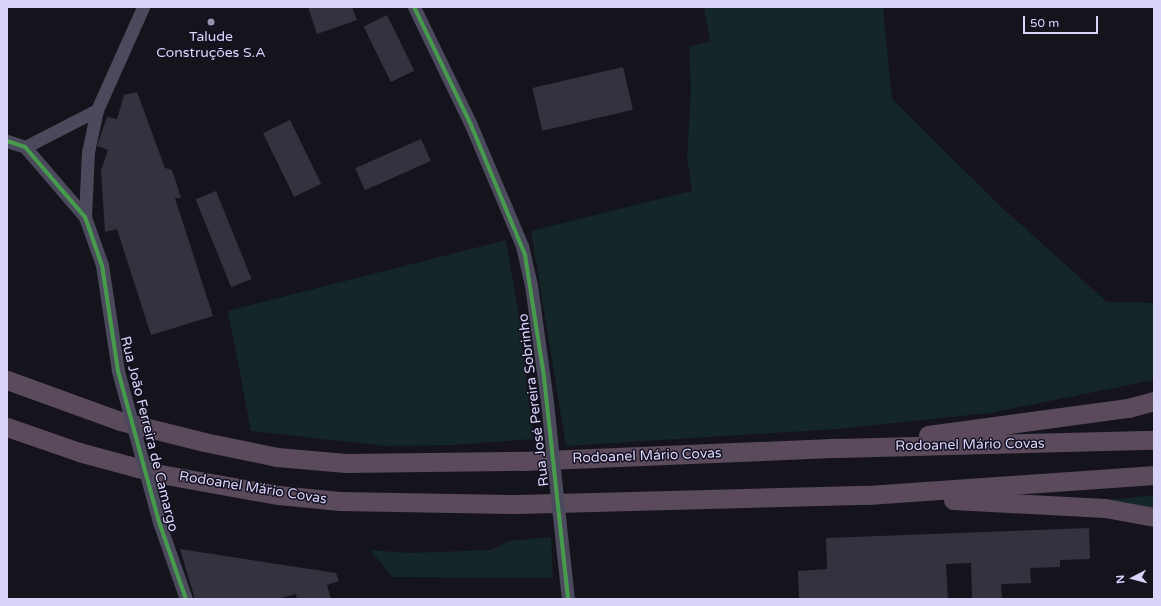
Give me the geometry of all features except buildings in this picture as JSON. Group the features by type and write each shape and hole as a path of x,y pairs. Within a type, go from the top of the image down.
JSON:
{"highway":[{"name":"Rodoanel Mário Covas","path":"7,380 120,421 204,442 277,457 346,463 626,458 838,448 1154,440"},
{"path":"838,448 1128,408 1154,401"},
{"name":"Rodoanel Mário Covas","path":"7,427 79,452 160,474 278,495 340,501 516,504 868,495 1154,475"},
{"path":"868,495 1105,508 1154,517"}],"street":[{"path":"85,217 88,152 97,110 143,7"},
{"name":"Rua José Pereira Sobrinho","path":"414,7 471,124 522,246 531,285 547,402 568,599"},
{"path":"7,141 25,147 97,110"},
{"name":"Rua João Ferreira de Camargo","path":"25,147 85,217 102,265 118,371 159,522 186,599"}],"shaded area":[{"path":"704,7 883,7 892,99 998,204 1107,302 1154,303 1154,380 990,413 836,429 566,446 531,231 692,191 687,159 691,89 689,47 710,41"},
{"path":"506,240 518,310 533,439 454,445 387,446 251,431 228,311"},
{"path":"1154,495 1154,509 1101,499 1118,499"},
{"path":"551,537 553,578 392,577 370,550 409,553 491,550 508,541"}],"cycle path":[{"path":"414,7 471,125 525,255 544,377 568,599"},
{"path":"7,141 25,147 85,217 102,265 118,371 159,522 186,599"}],"place":[{"name":"Talude Construções S.A","path":"211,22"}]}
